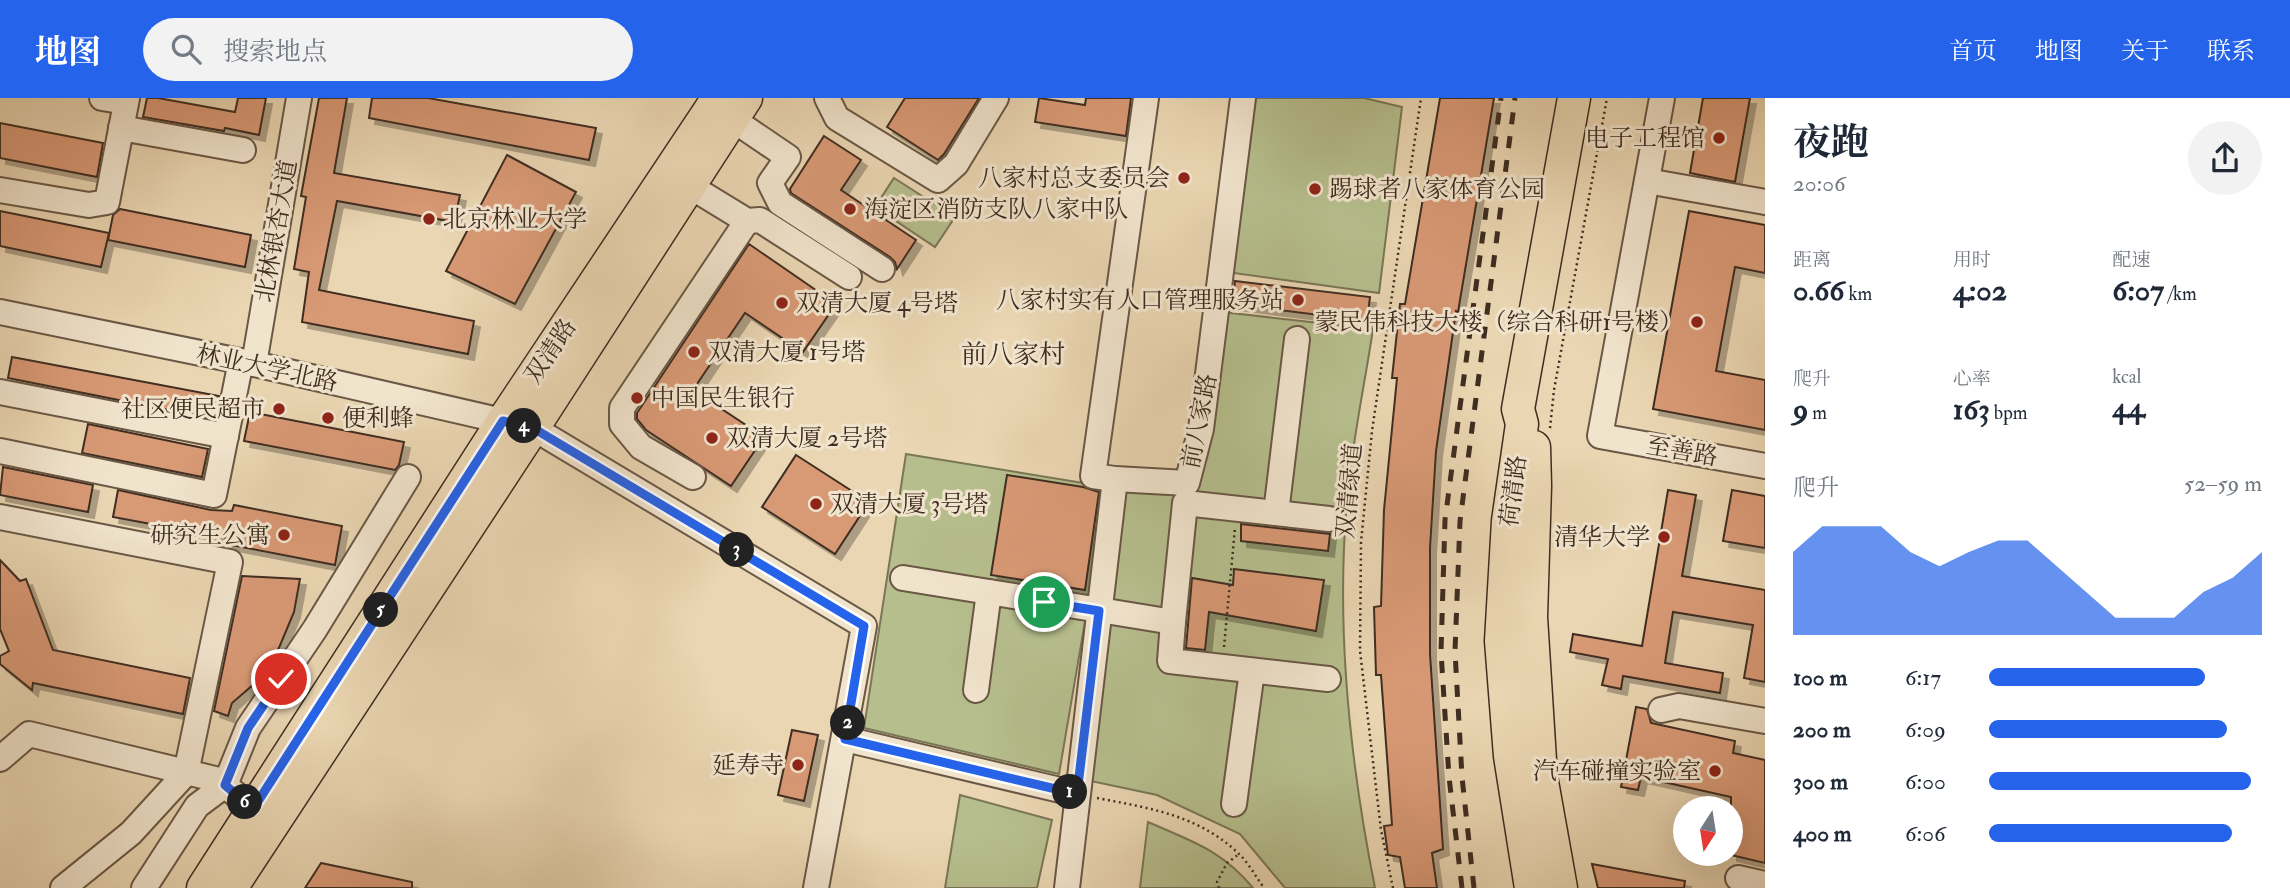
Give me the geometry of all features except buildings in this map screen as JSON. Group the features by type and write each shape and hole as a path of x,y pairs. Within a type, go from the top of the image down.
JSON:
{"main road":[{"name":"荷清路","path":"1531,888 1511,767 1501,640 1508,521 1522,424 1518,409 1574,98"},
{"name":"荷清路","path":"1560,888 1541,776 1531,617 1534,426 1594,98"},
{"name":"双清路","path":"518,425 688,185 732,105"},
{"name":"双清路","path":"203,888 263,817 518,425 732,105"},
{"name":"双清路","path":"231,888 263,817"}],"street":[{"name":"北林银杏大道","path":"0,452 214,495 226,436 247,363 299,98"},
{"path":"827,98 837,118 938,180 956,164 996,98"},
{"path":"1067,888 1099,611 1104,477 1146,98"},
{"name":"前八家路","path":"1104,477 1187,482 1202,429 1243,98"},
{"path":"1662,98 1647,181 1765,202"},
{"path":"0,190 89,205 107,202 121,128 118,99"},
{"path":"732,105 788,157 770,183 780,203 882,269"},
{"path":"121,128 243,150"},
{"name":"至善路","path":"1647,181 1600,436 1765,466"},
{"path":"688,185 747,221 760,220 849,277"},
{"path":"693,477 641,447 621,424 622,408 747,221"},
{"name":"林业大学北路","path":"0,312 247,363 518,425 864,626 845,739"},
{"path":"1276,513 1297,339"},
{"path":"0,393 226,436"},
{"path":"144,888 197,806 225,785 248,728 315,629 408,477"},
{"path":"1328,679 1170,661 1185,503 1329,519"},
{"path":"0,517 230,562 186,773 131,833 63,888"},
{"path":"904,578 1173,622"},
{"path":"976,690 989,592"},
{"path":"1234,804 1252,671"},
{"path":"1661,710 1679,706 1765,721"},
{"path":"0,759 29,734 219,780 263,817"},
{"path":"816,888 845,739 1077,794"},
{"path":"1738,878 1765,884"}],"path":[{"name":"双清绿道","path":"1393,888 1381,830 1360,651 1361,542 1372,431 1421,98"},
{"path":"1550,439 1555,390 1607,98"},
{"path":"1222,668 1237,509"},
{"path":"1077,794 1164,811 1202,825 1239,854 1264,888"},
{"path":"1219,888 1217,882 1227,863 1239,854"}],"green space":[{"name":"踢球者八家体育公园","path":"1251,98 1364,98 1402,107 1379,293 1226,272"},
{"path":"894,178 955,217 935,247 875,207"},
{"path":"1222,312 1373,329 1350,471 1343,590 1352,741 1375,888 1285,888 1240,834 1157,795 1086,780 1122,483 1197,489"},
{"path":"906,454 1108,487 1059,774 864,728"},
{"path":"960,795 1052,820 1037,888 945,888"},
{"path":"1148,822 1217,855 1230,864 1253,888 1140,888"}],"railway":[{"path":"1462,888 1449,777 1441,652 1445,520 1501,98"},
{"path":"1474,888 1462,777 1455,651 1460,521 1515,98"}],"place":[{"name":"电子工程馆","path":"1719,138"},
{"name":"八家村总支委员会","path":"1184,178"},
{"name":"踢球者八家体育公园","path":"1315,189"},
{"name":"海淀区消防支队八家中队","path":"850,209"},
{"name":"北京林业大学","path":"429,219"},
{"name":"八家村实有人口管理服务站","path":"1298,300"},
{"name":"双清大厦 4号塔","path":"782,303"},
{"name":"蒙民伟科技大楼（综合科研1号楼）","path":"1697,322"},
{"name":"双清大厦 1号塔","path":"694,352"},
{"name":"中国民生银行","path":"637,398"},
{"name":"社区便民超市","path":"279,409"},
{"name":"便利蜂","path":"328,418"},
{"name":"双清大厦 2号塔","path":"712,438"},
{"name":"双清大厦 3号塔","path":"816,504"},
{"name":"研究生公寓","path":"284,535"},
{"name":"清华大学","path":"1664,537"},
{"name":"延寿寺","path":"798,765"},
{"name":"汽车碰撞实验室","path":"1715,771"}],"district":[{"name":"前八家村","path":"1013,354"}],"route":[{"path":"281,679 248,728 225,785 253,809 503,421 533,428 864,626 845,739 1077,794 1099,611 1044,602"}]}
